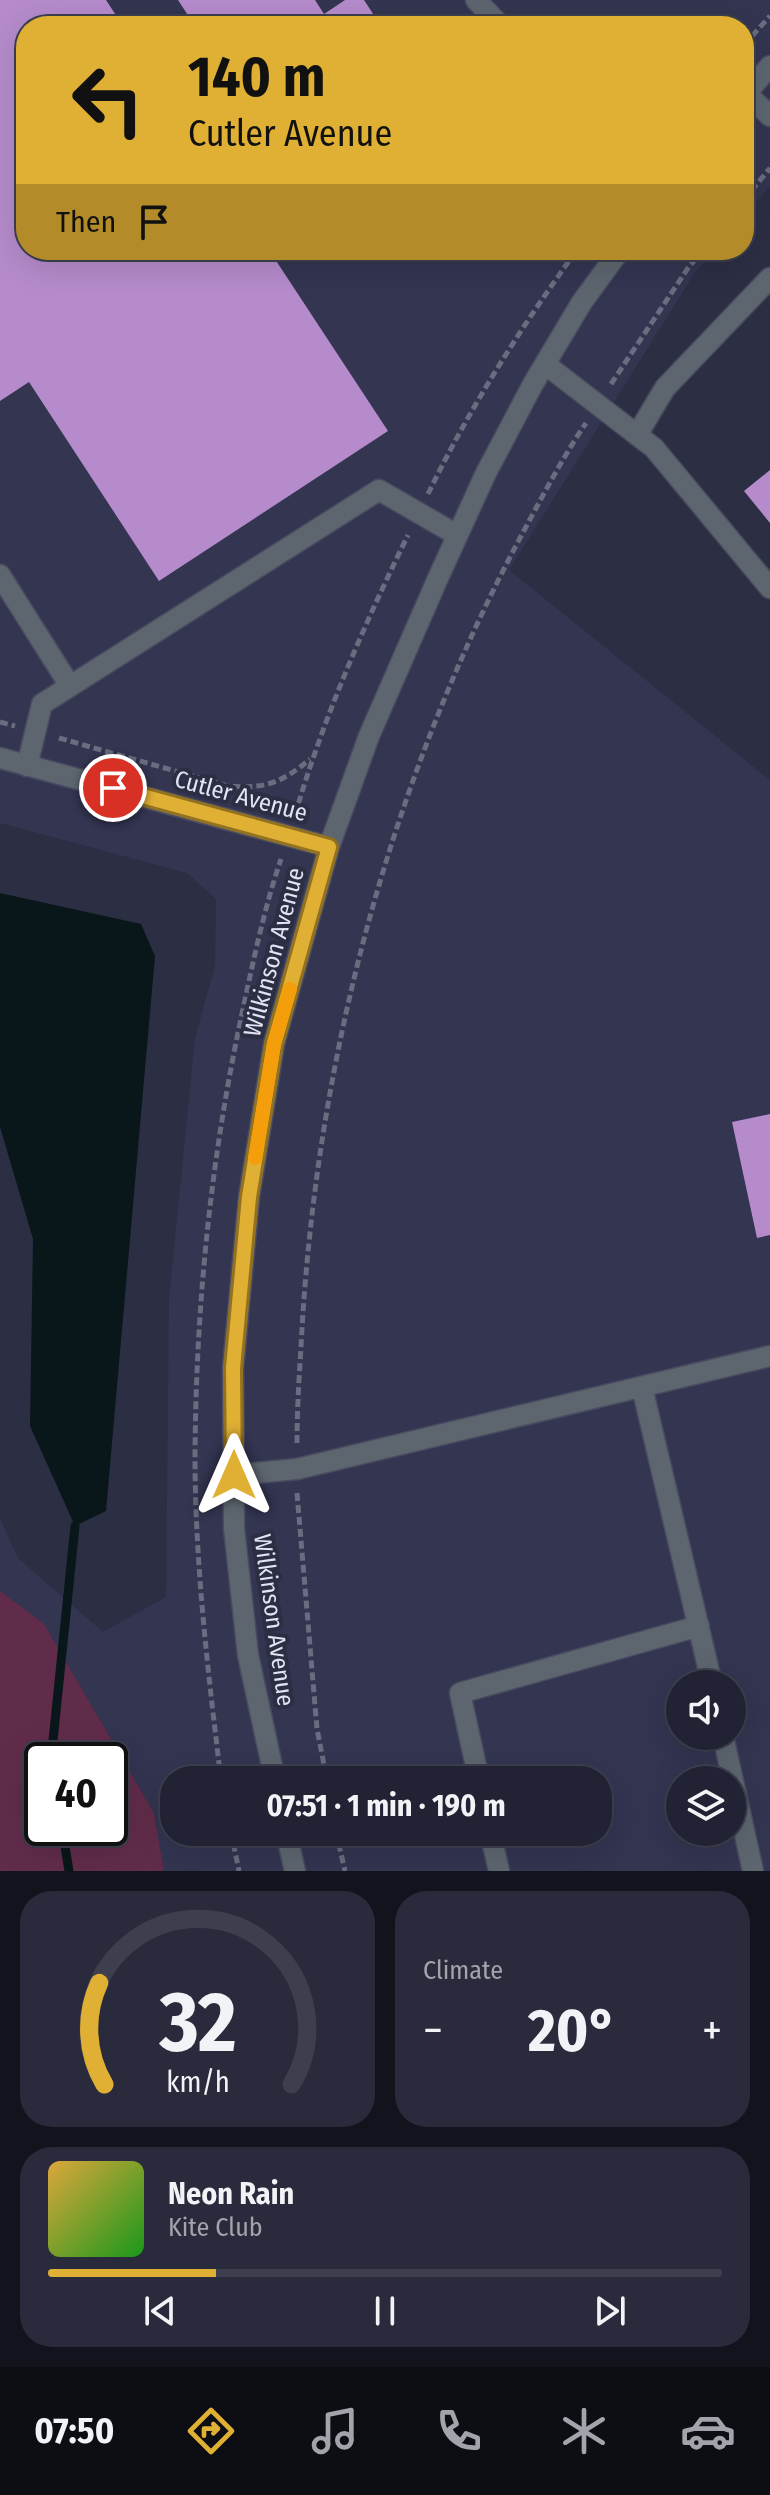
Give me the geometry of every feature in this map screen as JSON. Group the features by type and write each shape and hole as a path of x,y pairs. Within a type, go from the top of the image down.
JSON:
{"street":[{"path":"476,0 491,16"},
{"path":"754,85 770,66"},
{"path":"754,103 770,116"},
{"name":"Wilkinson Avenue","path":"272,1766 248,1655 234,1528 233,1368 249,1197 274,1044 329,847 369,736 486,473 545,364 582,302 613,260"},
{"path":"637,435 665,388 770,278"},
{"path":"545,364 654,448 770,588"},
{"path":"27,766 42,704 379,490 457,535"},
{"path":"0,575 70,686"},
{"name":"Cutler Avenue","path":"0,758 329,847"},
{"path":"234,1475 297,1469 770,1356"},
{"path":"642,1387 709,1670"},
{"path":"476,1766 460,1693 699,1626"},
{"path":"726,1750 753,1871"},
{"path":"289,1846 295,1871"},
{"path":"493,1846 499,1871"}],"path":[{"path":"754,34 770,16"},
{"path":"754,188 770,168"},
{"path":"324,1766 317,1729 298,1517 297,1432 304,1289 322,1135 364,940 402,810 458,667 495,586 548,485 695,260"},
{"path":"0,722 228,786 259,787 276,783 312,758"},
{"path":"234,1846 239,1871"},
{"path":"339,1846 345,1871"}],"shaded area":[{"path":"0,0 770,0 770,186 754,204 754,16 16,16 16,260 706,260 509,570 770,780 770,1871 164,1871 154,1813 128,1768 128,1742 113,1742 44,1624 0,1591 0,1518 18,1558 103,1632 166,1597 169,1299 195,1038 215,966 216,899 187,873 0,823"},
{"path":"0,893 141,924 155,956 106,1511 75,1526 30,1426 33,1239 0,1127"},
{"path":"0,1591 44,1624 113,1742 24,1742 24,1846 128,1846 128,1768 154,1813 164,1871 0,1871"}],"building":[{"path":"0,0 106,0 116,16 16,16 16,260 276,260 388,431 159,581 29,382 0,401"},
{"path":"178,0 315,0 324,14 345,0 364,0 374,16 188,16"},
{"path":"770,470 770,523 744,491"},
{"path":"770,1114 770,1235 757,1238 732,1122"}],"waterway":[{"path":"53,1742 75,1526"},
{"path":"65,1846 69,1871"}],"slow traffic":[{"path":"255,1158 274,1044 290,989"}],"route":[{"path":"113,788 329,847 274,1044 249,1197 233,1368 234,1475"}]}
